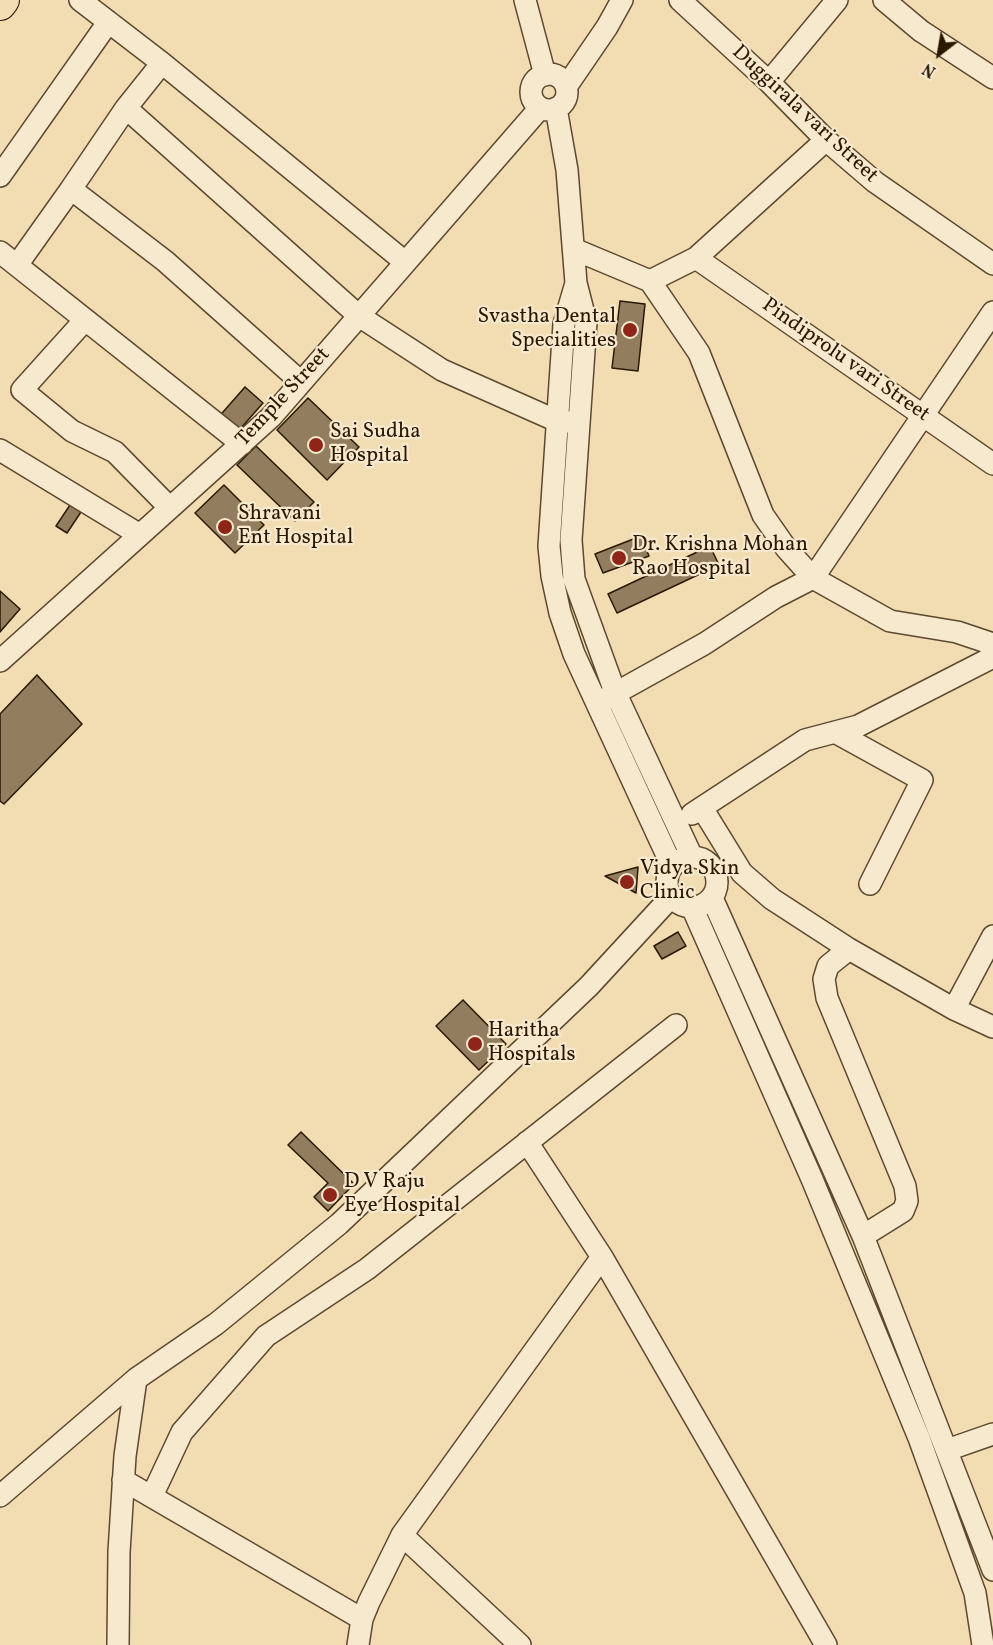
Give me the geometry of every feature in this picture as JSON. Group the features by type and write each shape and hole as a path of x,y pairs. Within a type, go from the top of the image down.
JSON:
{"highway":[{"path":"0,4 3,0"}],"street":[{"path":"80,0 107,24 162,63 405,262"},
{"path":"525,0 545,75"},
{"path":"548,108 565,99 566,87 607,27 622,0"},
{"name":"Duggirala vari Street","path":"680,0 769,82 826,141 875,182 993,264"},
{"path":"769,82 837,0"},
{"path":"884,0 921,31 993,78"},
{"path":"0,176 107,24"},
{"path":"162,63 126,108 71,189 8,258 84,321 242,444"},
{"path":"566,87 557,76 545,75 533,83 531,97 548,108 567,170 576,250 576,282 586,322 571,540 574,579 615,692 692,857"},
{"path":"126,108 359,316 442,370 557,421 580,424"},
{"name":"Temple Street","path":"0,661 242,444 301,382 405,262 548,108"},
{"path":"650,280 696,258 826,141"},
{"path":"71,189 165,261 301,382"},
{"path":"576,250 650,280 699,353 763,514 786,549 813,578 890,621 957,632 993,644"},
{"name":"Pindiprolu vari Street","path":"696,258 993,464"},
{"path":"576,282 564,324 549,546 552,576 560,612 597,704 672,866"},
{"path":"597,704 704,644 776,597 813,578 993,312"},
{"path":"84,321 22,390 72,431 116,452 170,508"},
{"path":"0,451 140,535"},
{"path":"677,822 805,741 858,726 993,657"},
{"path":"835,732 922,780 870,884"},
{"path":"702,808 742,873 772,899 849,949 954,1009 993,1027"},
{"path":"692,857 703,859 712,866 716,876 716,887 712,897 703,904 692,907 681,904 671,897 667,887 667,875 672,866 681,859 692,857"},
{"path":"0,1496 136,1379 216,1324 339,1224 589,986 671,897"},
{"path":"712,897 863,1236 989,1550 993,1570"},
{"path":"692,907 812,1179 919,1438 975,1593 983,1645"},
{"path":"954,1009 993,936"},
{"path":"849,949 828,966 824,979 827,998 905,1186 908,1201 903,1211 863,1236"},
{"path":"152,1496 182,1432 266,1336 367,1269 676,1025"},
{"path":"527,1142 602,1257 826,1645"},
{"path":"358,1645 363,1619 402,1535 602,1257"},
{"path":"118,1645 119,1552 123,1480 136,1379"},
{"path":"919,1438 940,1429"},
{"path":"947,1450 993,1434"},
{"path":"123,1480 363,1619"},
{"path":"402,1535 520,1645"}],"building":[{"path":"620,301 645,304 638,371 612,368"},
{"path":"245,387 263,403 234,436 216,420"},
{"path":"308,398 359,447 327,480 277,430"},
{"path":"256,446 314,502 295,521 237,465"},
{"path":"224,485 264,525 235,553 195,513"},
{"path":"78,493 89,500 67,533 56,526"},
{"path":"641,536 649,556 603,573 595,554"},
{"path":"710,546 719,565 617,613 608,594"},
{"path":"0,591 20,609 0,632"},
{"path":"37,675 82,724 4,804 0,801 0,714"},
{"path":"638,867 636,893 605,876"},
{"path":"678,932 686,946 662,959 654,946"},
{"path":"463,1000 506,1044 479,1070 436,1026"},
{"path":"301,1132 354,1184 328,1211 314,1197 328,1183 288,1145"}],"place":[{"name":"Svastha Dental Specialities","path":"630,330"},
{"name":"Sai Sudha Hospital","path":"316,445"},
{"name":"Shravani Ent Hospital","path":"225,527"},
{"name":"Dr. Krishna Mohan Rao Hospital","path":"619,558"},
{"name":"Vidya Skin Clinic","path":"627,882"},
{"name":"Haritha Hospitals","path":"475,1044"},
{"name":"D V Raju Eye Hospital","path":"330,1195"}]}
